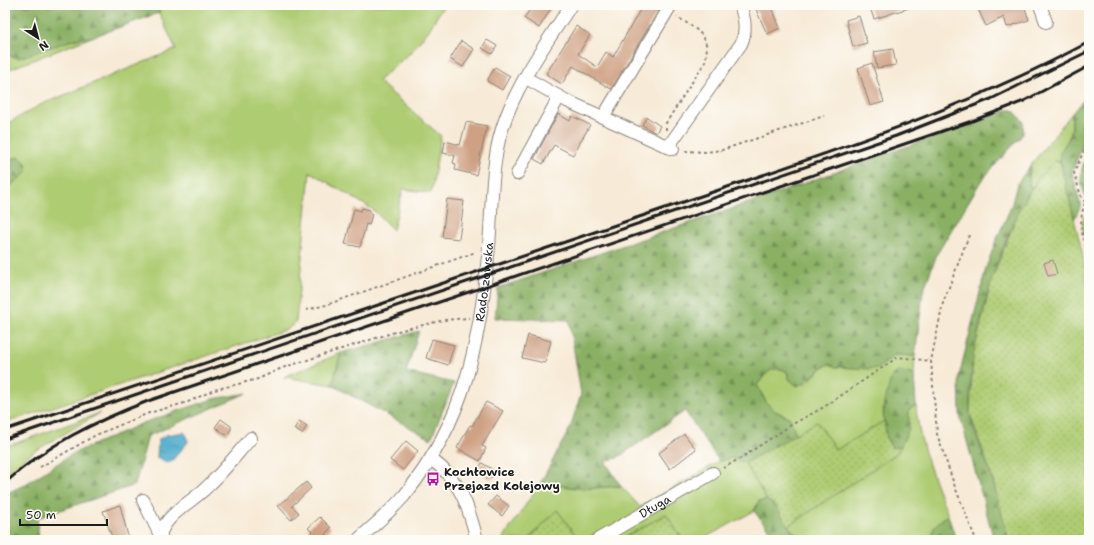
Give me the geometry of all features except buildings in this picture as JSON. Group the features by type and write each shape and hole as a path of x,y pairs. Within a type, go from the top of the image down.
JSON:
{"street":[{"name":"Radoszowska","path":"358,540 403,496 431,460 454,418 470,368 480,318 498,142 508,112 526,78 571,5"},
{"path":"526,78 559,97 670,148 745,36 746,26 740,5"},
{"path":"1040,5 1046,22"},
{"path":"604,117 669,8"},
{"path":"516,174 559,97"},
{"path":"161,538 164,528 176,514 207,487 251,438"},
{"path":"431,460 440,466 458,485 466,502 477,540"},
{"name":"Długa","path":"597,540 713,473"},
{"path":"143,500 161,538"}],"path":[{"path":"669,8 700,32 707,46 705,62 666,122 665,135 670,148 713,152 824,116"},
{"path":"1089,139 1074,173 1081,196 1089,208"},
{"path":"1085,203 1080,216 1080,226 1089,258"},
{"path":"969,235 943,303 931,361 938,434 955,487 976,540"},
{"path":"306,310 326,305 480,251"},
{"path":"40,467 81,442 108,430 149,414 183,404 214,390 258,379 282,368 398,331 444,320 480,318"},
{"path":"713,473 741,458 791,425 824,407 898,357 931,361"}],"green space":[{"path":"14,5 161,5 159,13 92,37 75,39 19,58 12,57 5,52 5,9"},
{"path":"161,5 444,5 429,30 410,53 378,81 441,136 431,193 403,189 393,230 372,209 310,172 296,322 288,329 5,423 5,190 27,172 19,157 5,160 5,125 40,105 176,49 159,13"},
{"path":"92,37 5,71 5,52 12,57 75,39"},
{"path":"1089,94 1089,133 1085,139 1072,172 1080,203 1080,207 1074,220 1060,162 1060,152 1070,137 1072,113"},
{"path":"1006,110 1013,110 1023,121 1023,134 981,181 937,254 923,292 915,356 895,355 879,368 870,369 836,367 829,364 820,369 806,382 797,386 790,380 786,371 781,369 773,369 769,371 757,385 766,402 775,411 790,418 796,435 745,463 732,458 719,461 685,411 617,458 605,461 621,486 582,489 541,482 570,428 581,394 569,320 495,318 498,288 760,199"},
{"path":"1072,113 1071,132 1062,150 1060,162 1054,161 1037,180 1031,190 1029,184 1030,166"},
{"path":"1089,150 1089,203 1081,182 1081,176"},
{"path":"19,157 26,163 27,172 5,190 5,160"},
{"path":"1054,161 1060,162 1082,251 1089,299 1089,540 1009,540 991,474 970,414 973,356 992,279 1019,210 1037,180"},
{"path":"1030,166 1029,184 1031,190 1018,213 996,267 979,328 973,358 970,386 971,418 996,490 1009,540 994,540 960,416 959,376 986,268 1011,207 1017,184"},
{"path":"1084,216 1089,216 1089,220 1085,223 1089,229 1089,249 1082,224"},
{"path":"419,331 406,372 454,383 431,439 332,385 341,353"},
{"path":"341,353 332,385 284,377"},
{"path":"895,355 915,356 914,375 908,372 888,393 884,404 884,421 836,450 817,422 796,435 790,418 775,411 766,402 757,385 769,371 773,369 781,369 786,371 790,380 806,384 823,367 829,364 836,367 889,359"},
{"path":"900,371 914,375 916,405 909,410 909,428 901,446 892,448 885,430 884,412 892,376"},
{"path":"247,393 148,436 135,485 37,518 39,540 5,540 5,494 24,485 74,453 143,423 213,399"},
{"path":"916,405 917,419 924,447 948,515 934,528 932,532 932,540 802,540 788,526 896,454 901,446 909,410"},
{"path":"100,413 33,452 5,474 5,447"},
{"path":"884,421 887,440 892,448 901,446 896,454 788,526 776,506 767,500 745,463 817,422 836,450"},
{"path":"732,458 745,463 767,500 759,501 754,511 701,540 683,540 666,514 620,540 579,540 557,510 528,540 502,540 541,482 582,489 621,486 640,507 719,461"},
{"path":"767,500 776,506 791,530 802,540 777,540 754,511 759,501"},
{"path":"557,510 579,540 528,540"},
{"path":"666,514 683,540 620,540"},
{"path":"948,515 956,540 932,540 932,532 934,528"}],"water":[{"path":"184,432 187,436 188,442 171,462 167,463 157,458 158,440 166,435"}],"railway":[{"path":"5,430 869,138 980,94 1089,42"},
{"path":"5,439 896,136 991,99 1089,51"},
{"path":"5,483 37,457 72,435 109,417 148,401 972,121 1024,101 1089,66"}],"place":[{"name":"Kochłowice Przejazd Kolejowy","path":"433,479"}]}
